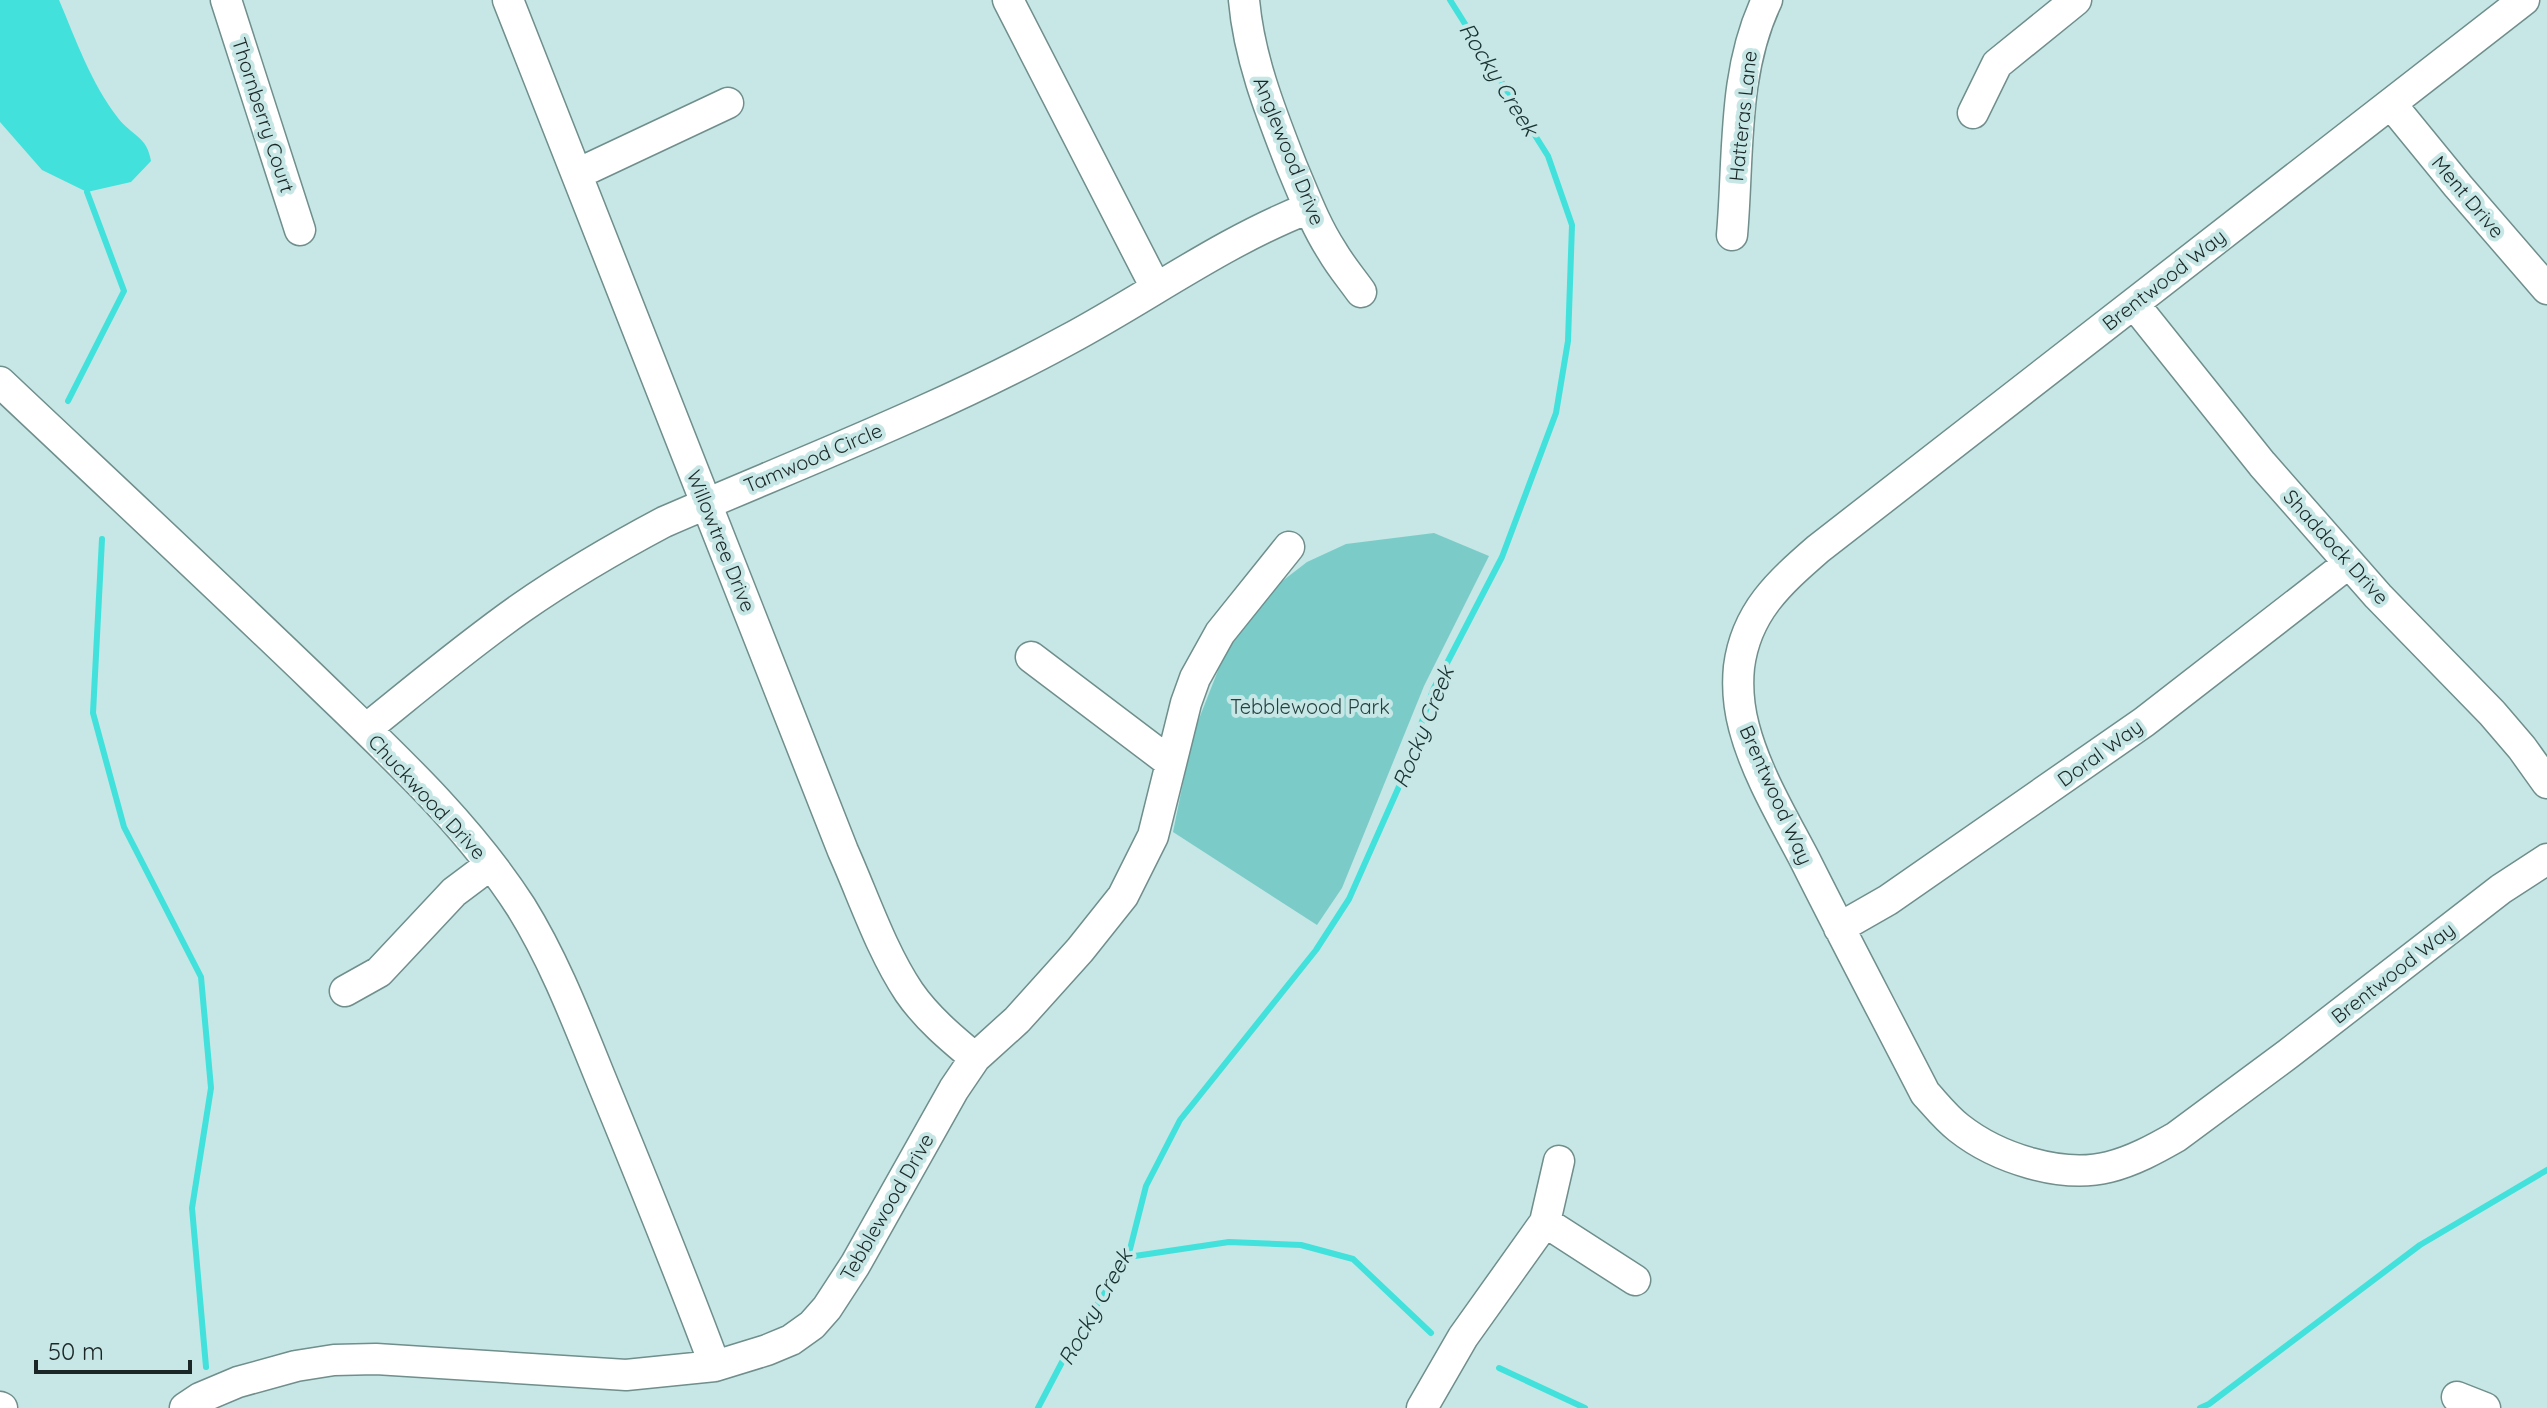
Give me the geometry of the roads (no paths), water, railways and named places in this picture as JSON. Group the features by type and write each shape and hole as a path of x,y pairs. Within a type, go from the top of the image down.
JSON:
{"street":[{"name":"Thornberry Court","path":"226,0 300,230"},
{"name":"Willowtree Drive","path":"508,0 843,851 892,963 910,993 938,1028 975,1058"},
{"path":"1008,0 1156,288"},
{"name":"Anglewood Drive","path":"1244,0 1258,74 1309,208 1331,251 1361,292"},
{"name":"Hatteras Lane","path":"1732,235 1743,73 1751,38 1767,0"},
{"path":"1973,113 1997,64 2076,0"},
{"name":"Brentwood Way","path":"2524,0 1778,584 1763,602 1749,630 1739,671 1738,698 1744,727 1775,802 1925,1093 1946,1118 1972,1138 2038,1166 2066,1171 2094,1170 2127,1161 2176,1137 2501,889 2547,859"},
{"path":"577,174 728,103"},
{"name":"Ment Drive","path":"2391,104 2547,289"},
{"name":"Tamwood Circle","path":"366,729 460,652 523,606 631,540 706,503 957,396 1069,339 1269,223 1309,208"},
{"name":"Shaddock Drive","path":"2134,304 2262,464 2349,563 2492,713 2547,783"},
{"name":"Chuckwood Drive","path":"0,382 366,729 441,805 490,865 521,908 569,1003 680,1272 715,1366"},
{"name":"Tebblewood Drive","path":"185,1408 238,1382 296,1366 334,1360 376,1359 626,1375 715,1366 791,1340 812,1325 855,1265 954,1089 975,1058 1028,1008 1123,896 1153,836 1186,703 1206,656 1239,607 1289,547"},
{"name":"Doral Way","path":"1839,928 1888,900 2144,722 2349,563"},
{"path":"1031,657 1171,763"},
{"path":"345,991 379,972 454,892 490,865"},
{"path":"1422,1408 1463,1337 1545,1222 1559,1161"},
{"path":"1545,1222 1635,1280"},
{"path":"2457,1397 2485,1408"}],"waterway":[{"name":"Rocky Creek","path":"1038,1408 1072,1343 1128,1257 1146,1186 1180,1120 1316,950 1349,899 1401,782 1433,690 1502,557 1556,413 1568,341 1572,225 1548,156 1450,0"},
{"path":"68,401 124,291 87,192"},
{"path":"102,539 93,713 124,827 201,977 211,1088 192,1208 206,1367"},
{"path":"2200,1408 2420,1245 2547,1170"},
{"path":"1128,1257 1229,1242 1301,1245 1353,1259 1431,1333"},
{"path":"1499,1368 1585,1408"}],"park label":[{"name":"Tebblewood Park","path":"1310,707"}]}
